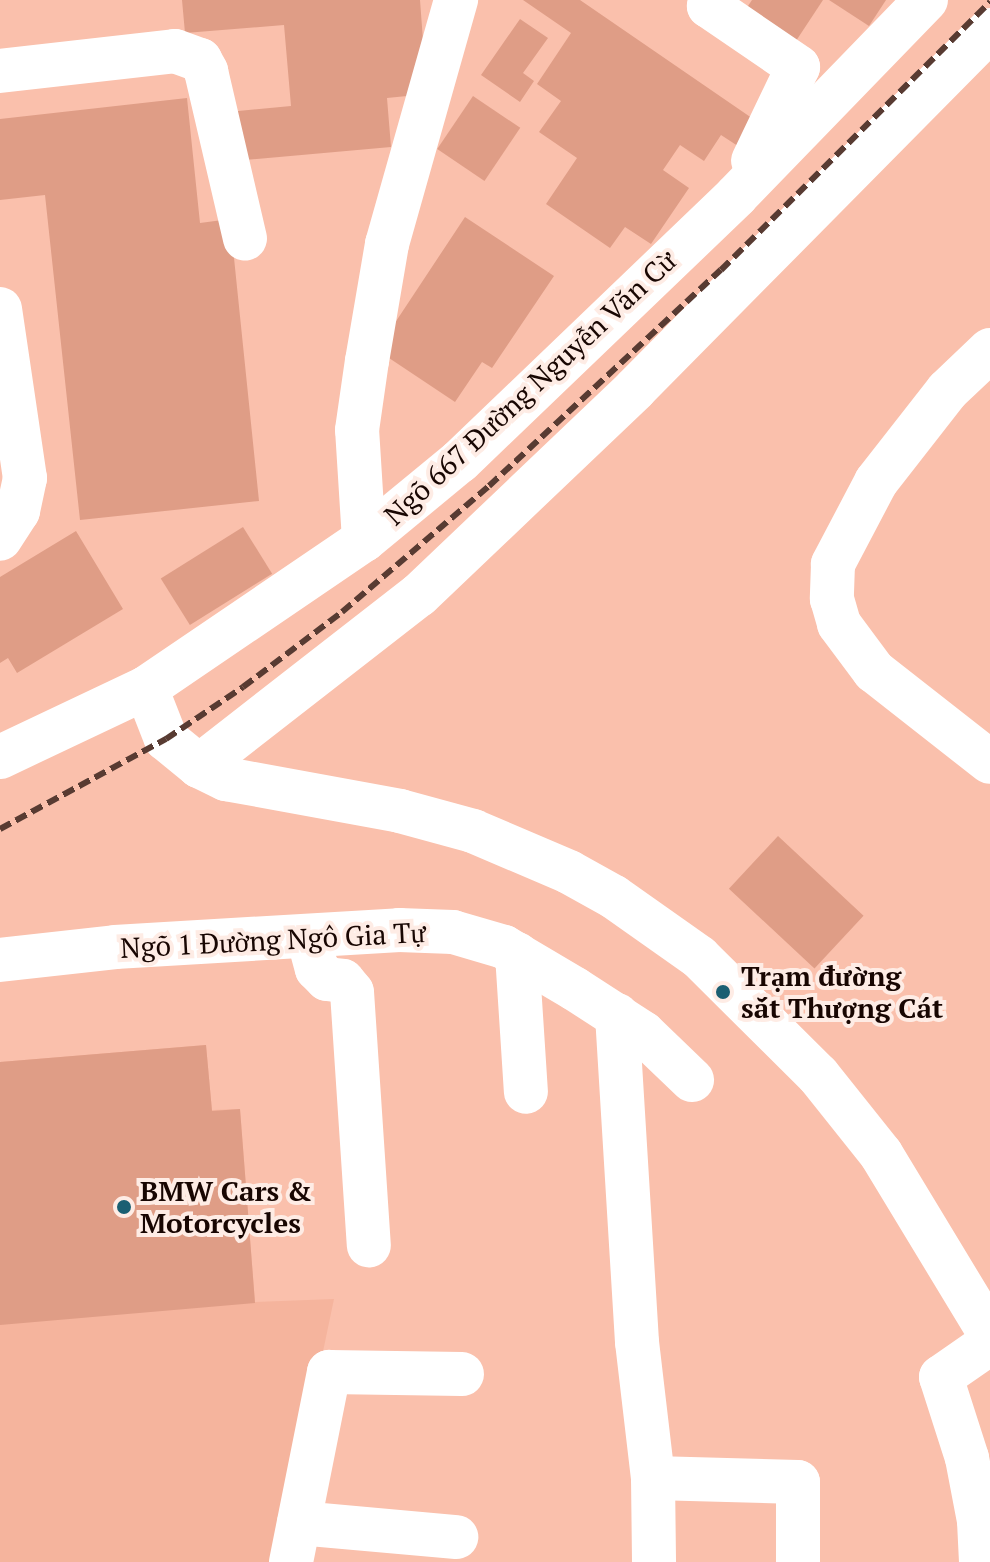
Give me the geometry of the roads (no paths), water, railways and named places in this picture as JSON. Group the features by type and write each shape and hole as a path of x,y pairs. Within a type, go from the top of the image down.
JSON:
{"street":[{"path":"364,540 357,430 369,347 387,244 456,0"},
{"path":"712,0 709,6 798,67 736,196"},
{"name":"Ngõ 667 Đường Nguyễn Văn Cừ","path":"0,757 146,688 364,540 460,461 736,196 926,0"},
{"path":"199,766 419,595 635,389 990,30"},
{"path":"0,71 175,51 200,60 206,71 245,239"},
{"path":"0,309 25,478 18,511 0,539"},
{"path":"990,350 947,391 876,482 833,564 832,599 839,624 874,671 990,762"},
{"path":"146,688 166,739 199,766 250,787 400,811 473,831 581,878 699,957 818,1075 881,1154 990,1334"},
{"name":"Ngõ 1 Đường Ngô Gia Tự","path":"0,960 115,947 399,930 453,932 517,954 617,1015 643,1033 692,1080"},
{"path":"308,936 317,969 327,979 343,981 352,992 369,1245"},
{"path":"517,954 526,1092"},
{"path":"617,1015 637,1342 653,1478 654,1562"},
{"path":"981,1562 979,1521 967,1458 941,1377 990,1343"},
{"path":"456,1537 295,1543 329,1372 462,1374"},
{"path":"653,1478 798,1482 798,1562"}],"railway":[{"path":"0,829 166,739 243,687 342,612 489,486 721,270 990,2"}],"place":[{"name":"Trạm đường sắt Thượng Cát","path":"723,992"},
{"name":"BMW Cars & Motorcycles","path":"124,1207"}]}
